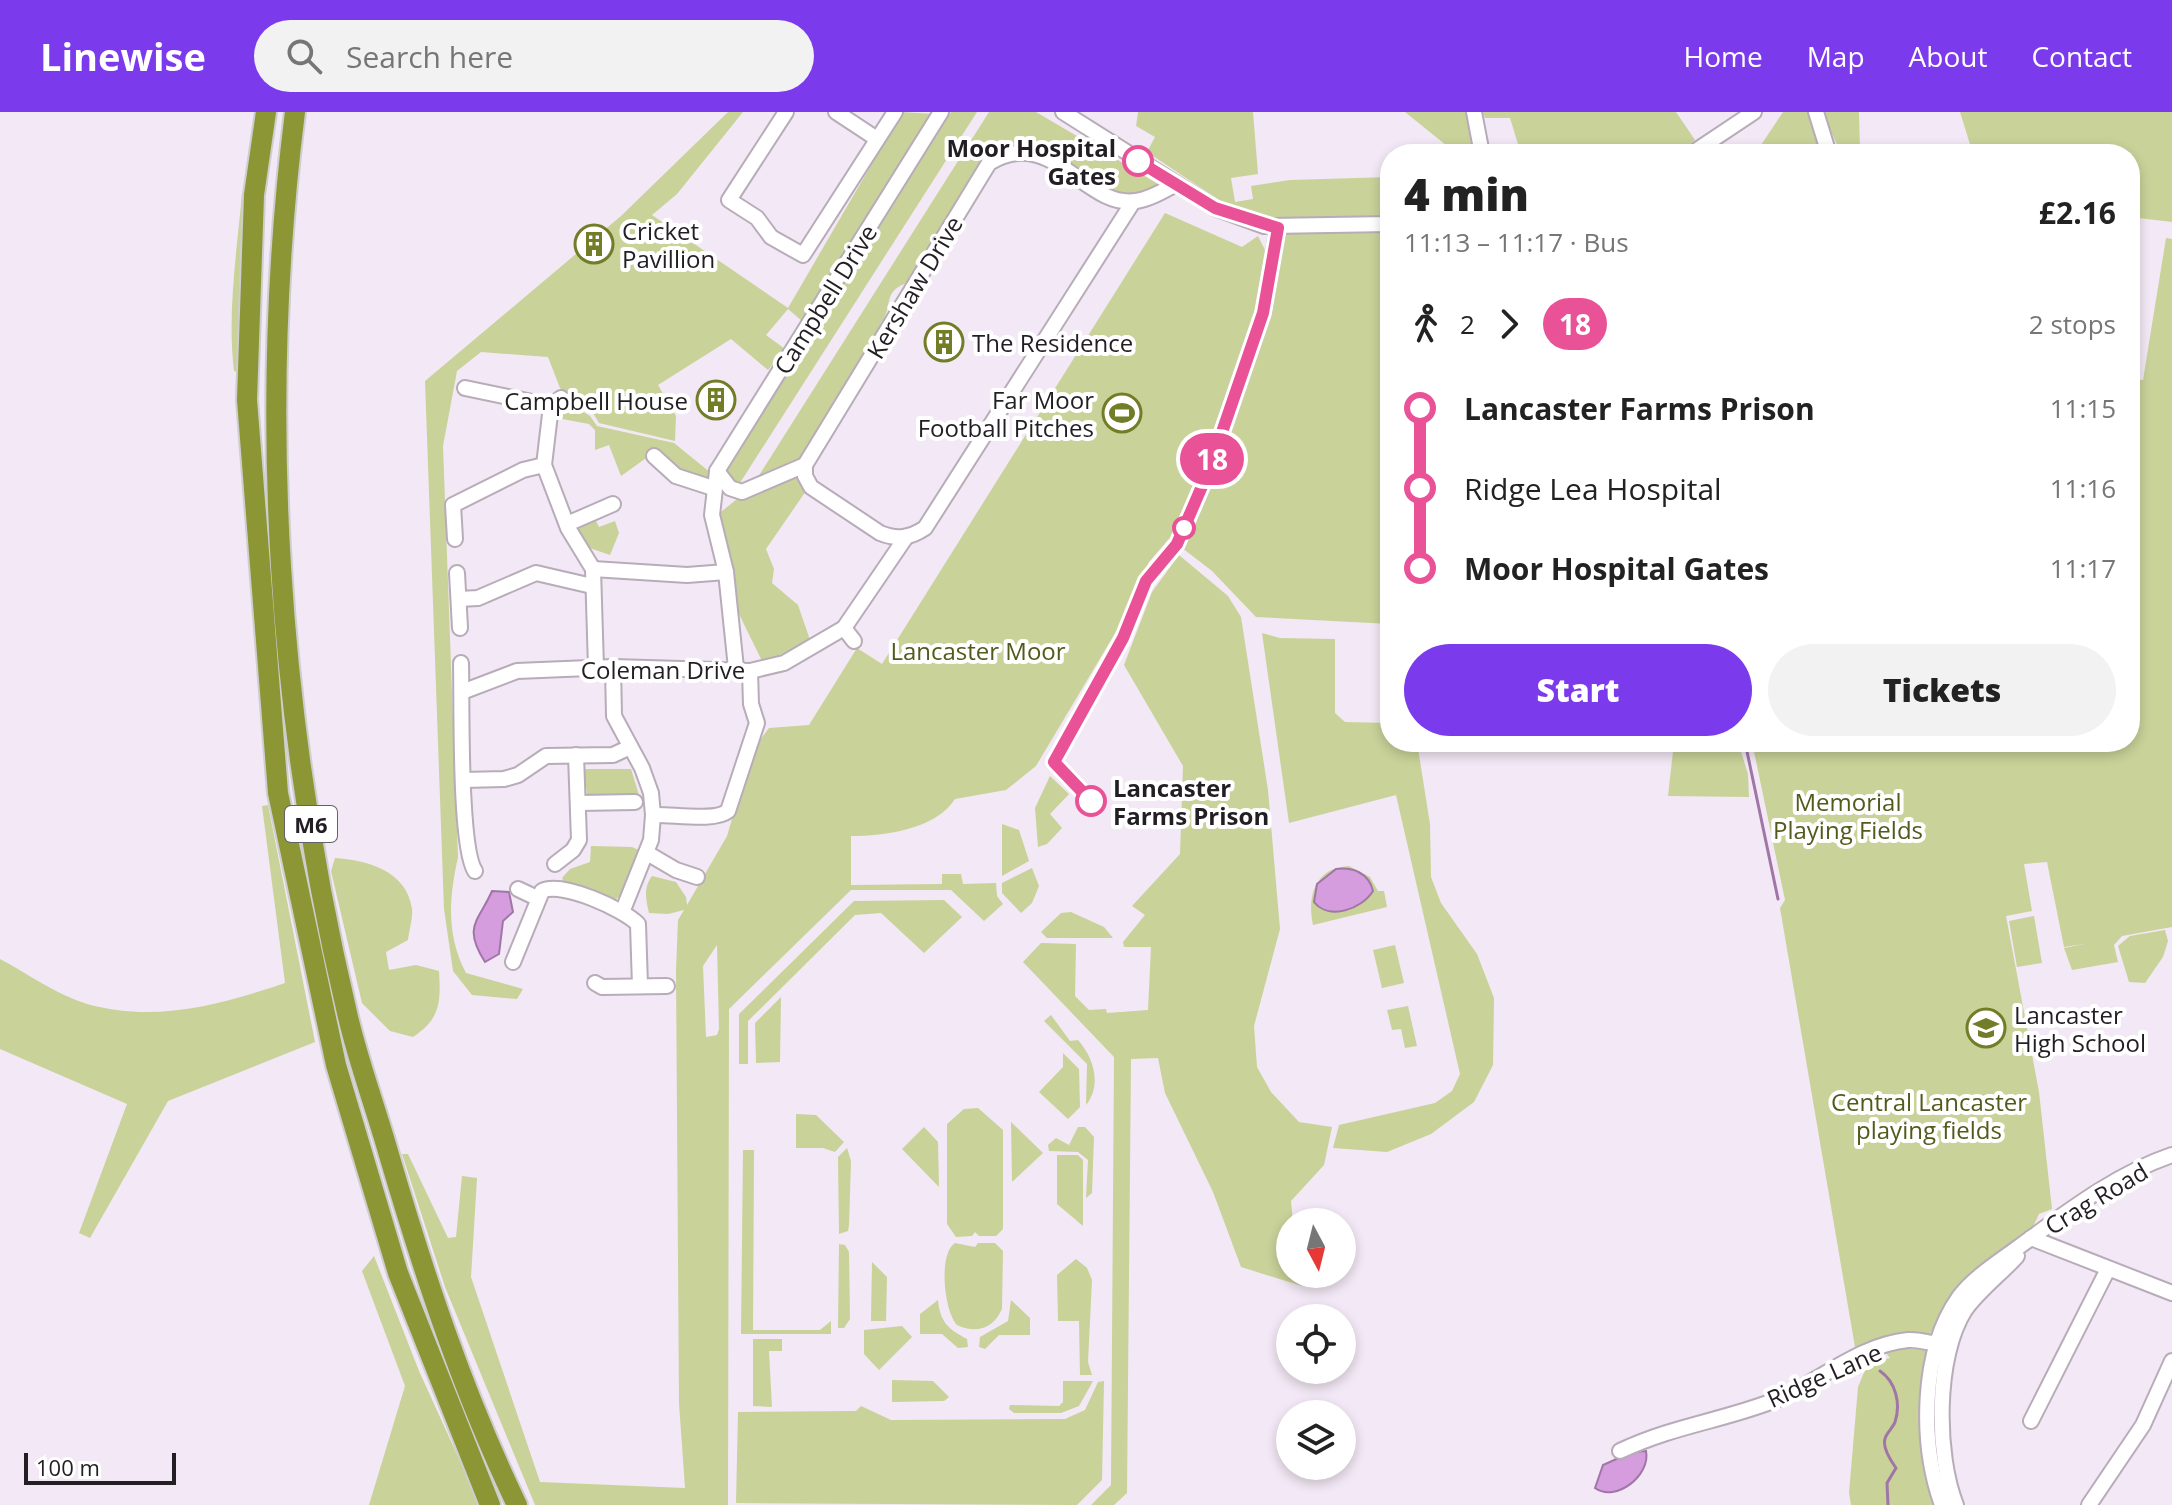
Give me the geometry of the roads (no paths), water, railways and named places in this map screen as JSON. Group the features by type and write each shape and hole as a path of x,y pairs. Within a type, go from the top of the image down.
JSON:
{"highway":[{"name":"M6","path":"266,112 254,195 247,400 278,793 336,1065 393,1258 490,1505"},
{"name":"M6","path":"295,112 287,180 276,377 279,515 301,769 348,1018 420,1263 517,1505"}],"street":[{"path":"786,112 729,200 757,218 771,237 803,255 895,112"},
{"path":"836,112 877,139"},
{"name":"Campbell Drive","path":"653,815 688,814 712,818 728,811 757,723 743,670 726,572 712,515 717,471 941,112"},
{"path":"1063,112 1215,208 1278,228 1380,224"},
{"path":"1474,112 1480,144"},
{"path":"1706,144 1754,112"},
{"path":"1816,112 1826,144"},
{"name":"Kershaw Drive","path":"805,465 989,163 1009,151 1031,151 1107,195 1133,202"},
{"path":"717,471 730,488 742,492 805,465 805,476 820,494 880,533 893,538 906,537 925,528 1133,202 1176,184"},
{"path":"1177,544 1209,470 1263,313 1278,228"},
{"path":"465,388 556,402 544,465 567,524 588,563 596,668"},
{"path":"654,456 676,476 713,488"},
{"path":"455,539 453,505 523,470 544,465"},
{"path":"567,524 613,504"},
{"name":"Coleman Drive","path":"462,692 517,671 613,667 743,670 784,663 844,628 906,537"},
{"path":"588,563 626,572 726,572"},
{"path":"457,573 460,628"},
{"path":"459,599 478,598 536,573 592,586"},
{"path":"844,628 854,641"},
{"path":"461,663 469,861 475,871"},
{"path":"613,667 614,716 628,748 642,768 651,793 653,815 647,853 623,910"},
{"path":"464,780 504,779 518,775 546,756 613,755 628,748"},
{"path":"555,864 578,845 576,755"},
{"path":"579,803 635,802"},
{"path":"647,853 676,870 697,877"},
{"path":"513,962 537,898 551,886 623,910 638,924 641,937 640,986"},
{"path":"518,889 537,898"},
{"path":"595,983 602,987 667,986"},
{"name":"Crag Road","path":"1942,1505 1928,1429 1939,1344 1960,1295 2026,1242 2092,1196 2141,1167 2172,1155"},
{"path":"2026,1242 2172,1293"},
{"name":"Crag Road","path":"1956,1505 1948,1486 1942,1428 1947,1363 1964,1312 2018,1255 2026,1242"},
{"path":"2031,1421 2108,1269"},
{"name":"Ridge Lane","path":"1620,1451 1659,1433 1771,1401 1812,1383 1850,1358 1908,1340 1939,1344"},
{"path":"2089,1505 2143,1425 2172,1361"}],"waterway":[{"path":"1747,752 1778,899"},
{"path":"1880,1371 1890,1381 1897,1401 1895,1422 1884,1443 1896,1468 1887,1483 1888,1505"}],"place":[{"name":"Moor Hospital Gates","path":"1138,161"},
{"name":"Cricket Pavillion","path":"594,244"},
{"name":"The Residence","path":"944,342"},
{"name":"Campbell House","path":"716,400"},
{"name":"Far Moor Football Pitches","path":"1122,413"},
{"name":"Lancaster Farms Prison","path":"1091,801"},
{"name":"Lancaster High School","path":"1986,1028"}],"park label":[{"name":"Lancaster Moor","path":"978,650"},
{"name":"Memorial Playing Fields","path":"1848,815"},
{"name":"Central Lancaster playing fields","path":"1929,1115"}]}
